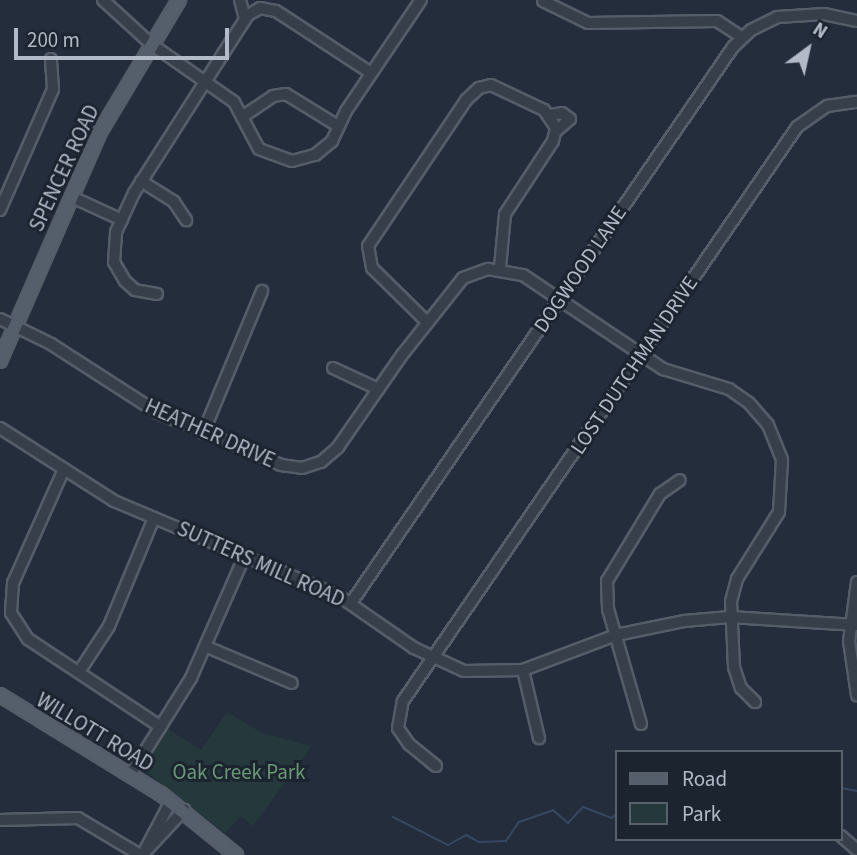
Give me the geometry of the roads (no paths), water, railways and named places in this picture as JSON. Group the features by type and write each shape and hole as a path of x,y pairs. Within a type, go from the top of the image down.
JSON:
{"main road":[{"name":"SPENCER ROAD","path":"0,361 113,108 179,0"},
{"name":"WILLOTT ROAD","path":"0,695 171,801 236,855"}],"street":[{"path":"103,0 151,44 234,102 253,142 282,160 315,155 332,141 338,126 371,73 421,0"},
{"path":"240,0 245,19"},
{"path":"543,1 587,23 717,21 742,37"},
{"path":"157,294 135,290 118,272 113,251 122,220 141,181 204,81 258,4 283,15 371,73"},
{"name":"DOGWOOD LANE","path":"351,603 742,37 766,22 791,15 836,15 857,21"},
{"path":"0,210 53,89 51,59"},
{"path":"427,322 372,268 367,254 371,239 479,88 498,87 550,116 556,131"},
{"path":"242,117 273,96 286,94 338,126"},
{"name":"LOST DUTCHMAN DRIVE","path":"436,766 394,729 404,701 797,127 827,106 857,102"},
{"path":"550,116 562,113 570,119 556,131 505,214 500,268 523,275 641,355 673,373 718,384 740,396 760,413 779,448 783,486 779,512 737,579 730,617 738,680 755,702"},
{"path":"141,181 174,202 186,220"},
{"path":"72,197 122,220"},
{"name":"HEATHER DRIVE","path":"0,319 51,344 143,405 202,433 281,465 302,468 321,462 338,447 427,322 463,278 479,270 500,268"},
{"path":"202,433 262,291"},
{"path":"333,368 378,389"},
{"name":"SUTTERS MILL ROAD","path":"0,428 114,501 245,555 351,603 433,658 473,673 523,670 616,635 730,617 853,624"},
{"path":"64,469 19,568 10,604 16,623 29,639 161,727"},
{"path":"641,724 606,599 610,569 660,494 680,480"},
{"path":"79,672 108,626 154,518"},
{"path":"130,775 207,647 245,555"},
{"path":"857,582 853,624 857,695"},
{"path":"207,647 292,683"},
{"path":"523,670 539,738"},
{"path":"143,853 171,801"},
{"path":"143,853 184,810"},
{"path":"0,820 50,812 78,818 143,853"},
{"path":"843,838 857,850"}],"waterway":[{"path":"843,788 857,791"},
{"path":"393,817 448,845 466,835 479,842 506,841 519,822 553,810 568,823 583,807 612,818 616,814"}],"park label":[{"name":"Oak Creek Park","path":"239,772"}]}
